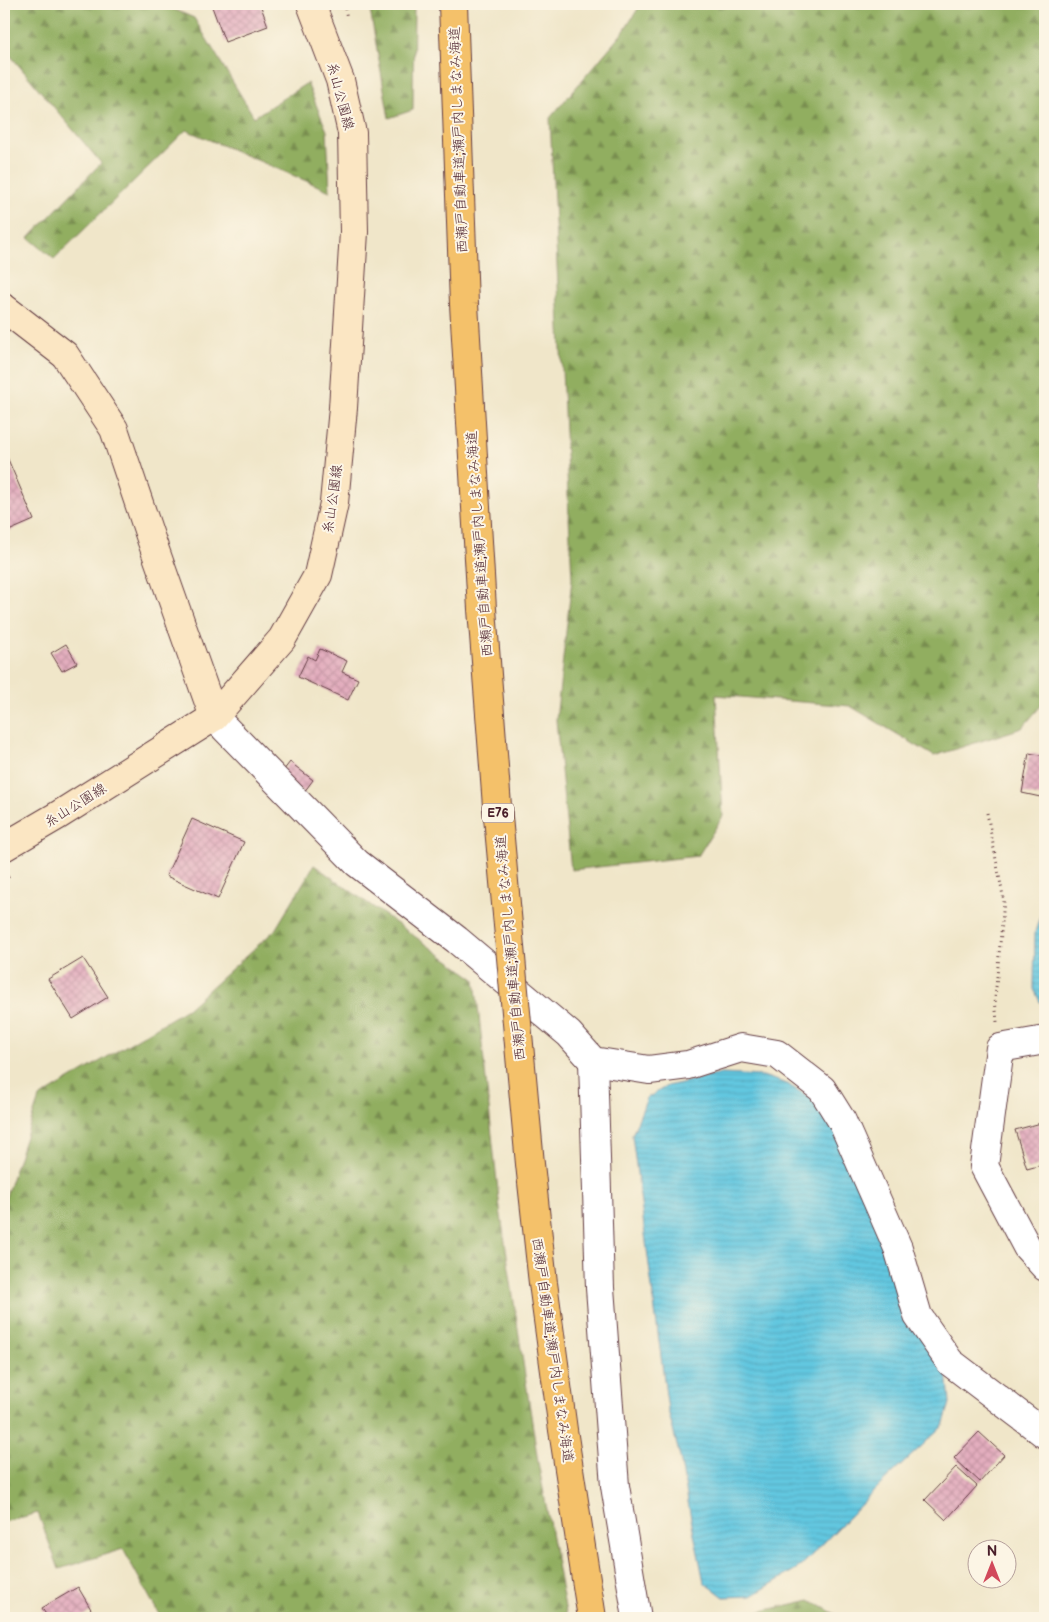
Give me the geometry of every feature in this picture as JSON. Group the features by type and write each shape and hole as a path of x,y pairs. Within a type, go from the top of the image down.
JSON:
{"highway":[{"name":"西瀬戸自動車道;瀬戸内しまなみ海道","path":"453,4 466,343 497,806 543,1284 592,1618"}],"main road":[{"name":"糸山公園線","path":"12,858 57,816 214,717 282,639 318,575 334,503 343,408 354,232 352,133 340,80 311,4"},
{"path":"4,308 64,355 114,429 214,717"}],"street":[{"path":"214,717 357,863 465,946 569,1034 593,1061 649,1070 688,1065 741,1048 777,1054 822,1089 842,1121 898,1248 918,1316 950,1362 1045,1434"},
{"path":"1040,1254 1027,1247 984,1166 1000,1048 1045,1040"},
{"path":"593,1061 600,1288 614,1486 637,1618"}],"path":[{"path":"344,4 348,19"},
{"path":"987,813 1004,901 995,998 1000,1048"},
{"path":"4,880 12,858"}],"green space":[{"path":"4,4 161,4 194,18 254,117 307,83 327,131 330,191 186,130 54,259 29,238 101,163 4,48"},
{"path":"369,4 414,4 413,110 389,118"},
{"path":"641,4 1045,4 1045,701 1022,728 934,756 850,706 716,695 723,816 698,856 571,870 556,720 572,579 550,118 624,31"},
{"path":"314,865 475,979 500,1209 538,1462 567,1618 161,1618 123,1549 59,1569 38,1513 4,1522 4,1202 39,1098 187,1009 275,930"},
{"path":"810,1600 842,1618 740,1618 741,1616"}],"water":[{"path":"1045,913 1045,1002 1040,1002 1034,989 1035,932 1040,916"},
{"path":"721,1074 763,1076 787,1084 814,1100 831,1121 947,1371 950,1403 943,1426 878,1487 801,1566 752,1596 724,1597 704,1582 680,1457 668,1410 632,1135 647,1098 667,1086"}],"building":[{"path":"211,4 260,4 268,26 225,42"},
{"path":"4,450 34,520 4,533"},
{"path":"66,644 77,663 62,671 51,653"},
{"path":"320,649 347,661 342,672 358,679 348,700 298,677 308,656 315,660"},
{"path":"1029,753 1045,756 1045,798 1022,793"},
{"path":"290,762 313,780 304,792 280,775"},
{"path":"192,819 244,842 218,899 166,876"},
{"path":"83,958 108,997 73,1019 48,979"},
{"path":"1045,1122 1045,1164 1027,1169 1015,1130"},
{"path":"979,1432 1004,1455 980,1482 954,1458"},
{"path":"956,1467 977,1486 946,1520 925,1500"},
{"path":"78,1587 92,1611 80,1618 48,1618 42,1608"}]}
